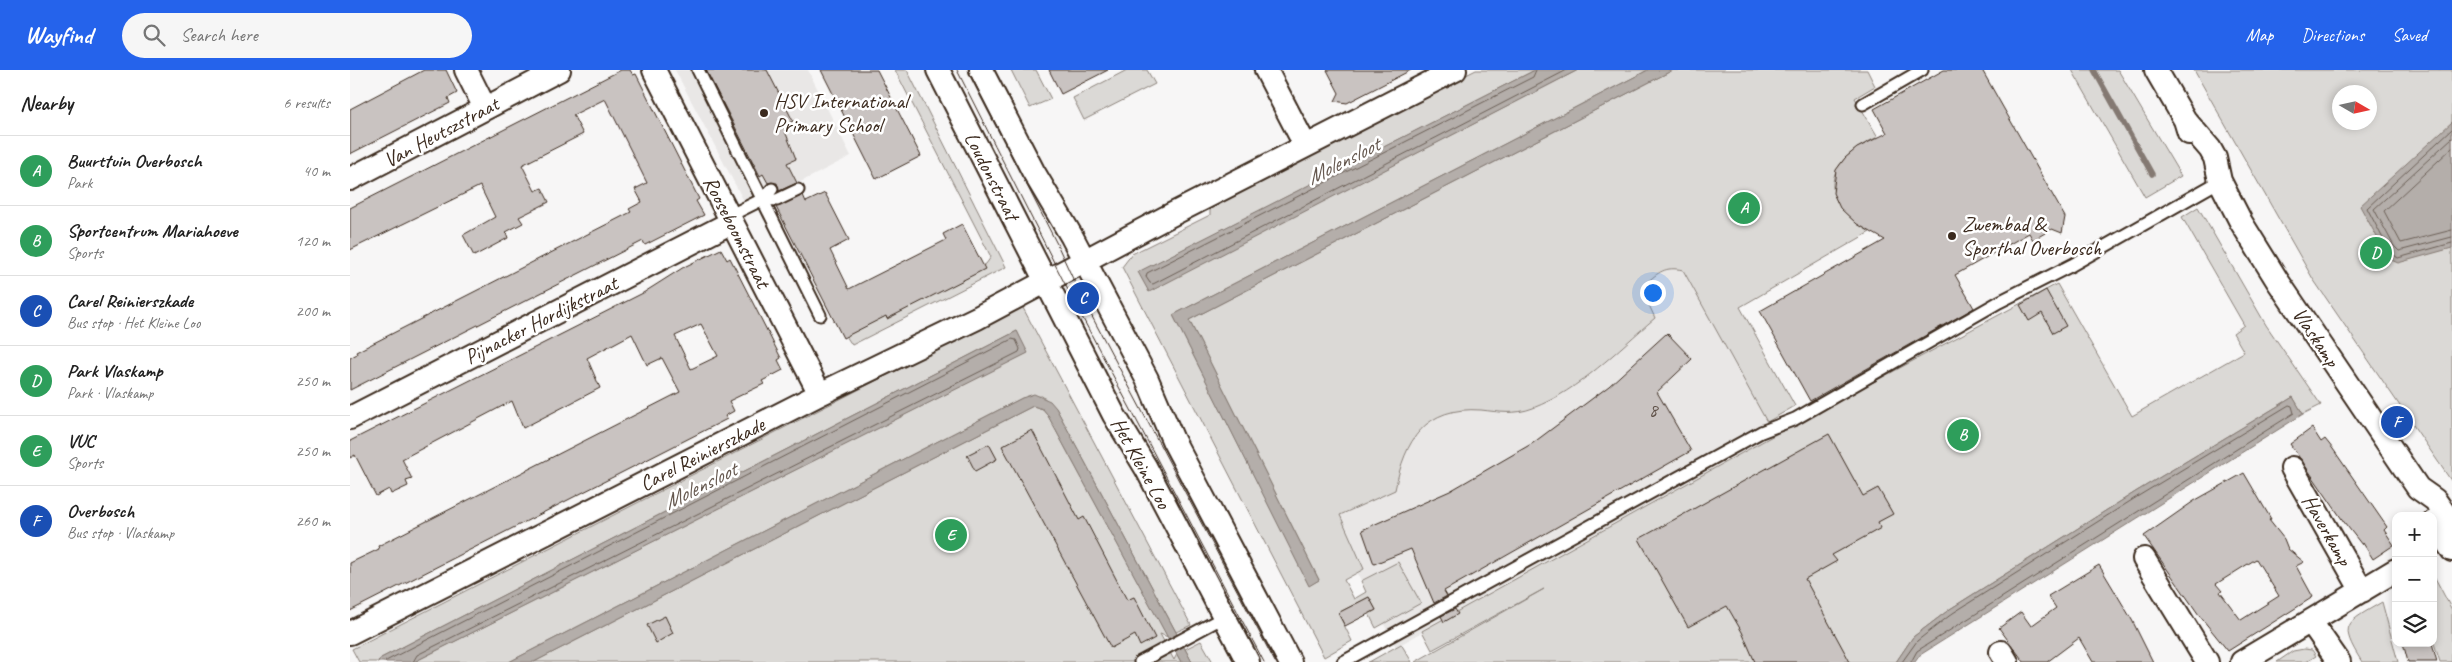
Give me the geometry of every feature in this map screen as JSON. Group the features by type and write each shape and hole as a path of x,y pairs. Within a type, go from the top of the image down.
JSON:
{"street":[{"path":"466,70 485,108"},
{"name":"Van Heutszstraat","path":"350,179 559,70"},
{"name":"Rooseboomstraat","path":"654,70 820,394"},
{"name":"Loudonstraat","path":"938,70 1045,282"},
{"name":"Loudonstraat","path":"982,70 1033,171 1085,262"},
{"path":"1266,70 1305,145"},
{"name":"Carel Reinierszkade","path":"350,633 820,394 1085,262 1305,145 1455,70"},
{"name":"Vlaskamp","path":"2156,70 2185,120 2206,142 2215,158 2220,181 2241,222 2277,280 2418,488 2426,512"},
{"name":"Pijnacker Hordijkstraat","path":"350,418 730,219"},
{"name":"Het Kleine Loo","path":"1085,262 1147,379 1173,440 1290,662"},
{"name":"Het Kleine Loo","path":"1045,282 1114,415 1146,468 1248,662"},
{"name":"Haverkamp","path":"2292,468 2362,591"},
{"name":"Vlaskamp","path":"2418,488 2435,500 2445,536"},
{"path":"2144,560 2207,662"},
{"name":"Haverkamp","path":"2242,662 2392,572"},
{"path":"2311,622 2339,662"},
{"path":"1237,642 1270,626"}],"lane":[{"path":"698,70 820,315"},
{"path":"1864,104 1922,70"},
{"path":"1343,662 1762,432 1795,419 1999,302 2072,265 2220,181"},
{"path":"730,219 763,199 772,189"},
{"path":"763,199 777,200 798,190"},
{"path":"1140,662 1224,618"}],"shaded area":[{"name":"HSV International Primary School","path":"675,70 808,70 851,156 748,209"},
{"path":"895,70 907,70 1006,267 852,345 846,336 986,264 991,257"},
{"path":"1011,70 1036,70 1051,99 1030,108"},
{"path":"1127,70 1147,70 1155,84 1084,120 1073,98"},
{"path":"1476,70 1535,70 1139,272 1149,291 1578,70 1648,70 1173,315 1309,585 1319,580 1189,320 1673,70 1867,70 1875,86 1855,98 1878,137 1846,157 1837,169 1833,182 1834,194 1841,207 1853,220 1870,232 1740,307 1795,406 1767,422 1683,270 1677,269 1662,271 1645,284 1649,305 1655,318 1567,391 1533,408 1520,412 1462,410 1445,414 1432,420 1412,442 1399,472 1395,490 1340,515 1364,569 1344,580 1354,599 1366,592 1361,581 1398,562 1421,603 1376,628 1369,614 1376,610 1369,597 1338,613 1352,641 1324,657 1122,267 1132,254 1210,215 1210,205"},
{"path":"2072,70 2118,70 2181,176 2145,197"},
{"path":"2194,70 2452,70 2452,482 2313,279"},
{"path":"1610,139 1776,434 1396,647 1357,573 1344,580 1223,342"},
{"path":"2198,207 2266,325 2321,405 2303,414 2293,397 2137,491 1950,609 1913,637 1896,662 1415,662 1544,589 1432,650 1422,631 1776,434 2057,284 2132,416 2244,352 2233,333 2244,325 2182,217"},
{"path":"1022,306 1191,625 1176,632 1056,408 1042,396 1022,398 509,662 414,662 1027,353 1017,331 381,658 378,662 359,662 352,649"},
{"path":"1033,406 1043,409 1047,414 1168,637 1160,634 1174,660 1177,654 1181,662 534,662"},
{"path":"2437,582 2452,610 2452,662 2440,662 2435,647 2437,647"},
{"path":"2382,602 2392,640 2392,647 2394,647 2398,662 2362,662 2354,649 2348,631 2354,620"},
{"path":"1201,641 1213,662 1192,662 1185,649"},
{"path":"1401,644 1412,662 1369,662"},
{"path":"2312,650 2316,656 2306,662 2277,662 2293,651"}],"water":[{"path":"1535,70 1578,70 1149,292 1138,272"},
{"path":"1648,70 1673,70 1189,320 1319,580 1309,586 1173,315"},
{"path":"2452,122 2452,248 2398,263 2389,259 2360,206"},
{"path":"1017,331 1028,353 414,662 378,662 381,658"},
{"path":"1034,394 1050,401 1056,408 1192,662 1181,662 1047,414 1043,409 1033,406 534,662 509,662 1022,398"},
{"path":"2293,397 2303,414 1920,655 1915,662 1896,662 1913,637 1950,609 2137,491"}],"building":[{"path":"424,70 446,70 457,93 448,98 450,103 350,154 350,109"},
{"path":"621,70 630,70 633,75 636,74 699,199 696,201 704,215 645,245 643,241 350,390 350,358 357,354 356,352 631,212 629,209 642,202 635,189 647,183 605,99 573,115 583,134 522,165 535,191 542,188 549,202 519,217 523,223 506,232 508,238 474,256 463,235 495,217 480,186 350,250 350,208"},
{"path":"706,70 767,70 793,121 783,126 796,159 787,163 797,183 779,191 777,183 768,183 763,174 760,176"},
{"path":"821,70 877,70 921,156 876,179"},
{"path":"1049,70 1108,70 1061,94"},
{"path":"1327,70 1411,70 1347,103 1335,101 1339,93"},
{"name":"Zwembad & Sporthal Overbosch","path":"1944,70 1982,70 2065,217 2062,233 2052,229 2033,240 2029,233 1955,275 1974,308 1810,401 1760,311 1885,240 1857,224 1840,208 1833,193 1836,170 1845,158 1857,148 1887,133 1874,109"},
{"path":"825,193 849,240 830,250 849,289 946,240 943,234 962,224 985,269 887,319 886,316 843,338 776,207 803,195 806,202"},
{"path":"721,249 727,260 730,258 781,358 778,360 783,370 762,381 764,384 729,401 734,411 725,416 727,419 350,611 350,563 379,549 378,546 680,392 662,358 647,365 632,334 587,358 600,388 523,428 512,401 402,459 412,479 406,481 408,486 391,494 389,489 376,496 355,455 350,458 350,441 643,293 684,267","holes":["701,324 718,356 691,369 675,336"]},
{"path":"2046,290 2066,326 2053,333 2042,313 2029,321 2020,305"},
{"path":"1667,333 1692,359 1657,392 1691,451 1444,591 1447,596 1434,603 1411,549 1374,564 1362,530 1450,491 1533,443 1609,386"},
{"path":"2312,428 2321,442 2325,439 2387,527 2384,530 2392,542 2392,546 2373,559 2363,543 2362,545 2344,522 2290,444"},
{"path":"1032,430 1079,520 1084,517 1127,600 1134,597 1155,638 1140,646 1135,635 1111,648 1002,446"},
{"path":"1829,434 1863,496 1878,488 1893,514 1878,522 1881,528 1832,555 1837,561 1805,579 1850,662 1755,662 1742,632 1727,606 1688,627 1639,539"},
{"path":"989,444 997,459 975,471 967,455"},
{"path":"2244,473 2271,519 2269,520 2284,539 2288,549 2304,562 2296,566 2313,597 2228,651 2199,615 2144,536 2194,501","holes":["2256,559 2279,596 2241,620 2216,584"]},
{"path":"2099,565 2132,620 2153,662 2093,662 2079,638 2047,662 2024,662 1999,628 2021,612 2031,626 2056,608 2048,596"},
{"path":"1369,597 1376,610 1345,626 1338,613"},
{"path":"1455,609 1458,614 1444,622 1441,616"},
{"path":"665,616 673,633 656,643 647,625"},
{"path":"2404,647 2433,647 2437,662 2408,662"}],"waterway":[{"path":"2094,70 2152,174"}],"tram line":[{"path":"957,70 1071,296 1264,662"},
{"path":"968,70 1057,244 1079,292 1275,662"}],"place":[{"name":"HSV International Primary School","path":"764,113"},
{"name":"Buurttuin Overbosch","path":"1744,208"},
{"name":"Zwembad & Sporthal Overbosch","path":"1952,236"},
{"name":"Park Vlaskamp","path":"2376,253"},
{"name":"Carel Reinierszkade","path":"1083,298"},
{"name":"Overbosch","path":"2397,422"},
{"name":"Sportcentrum Mariahoeve","path":"1963,435"},
{"name":"VUC","path":"951,535"}],"water label":[{"name":"Molensloot","path":"1343,161"},
{"name":"Molensloot","path":"700,486"}]}
